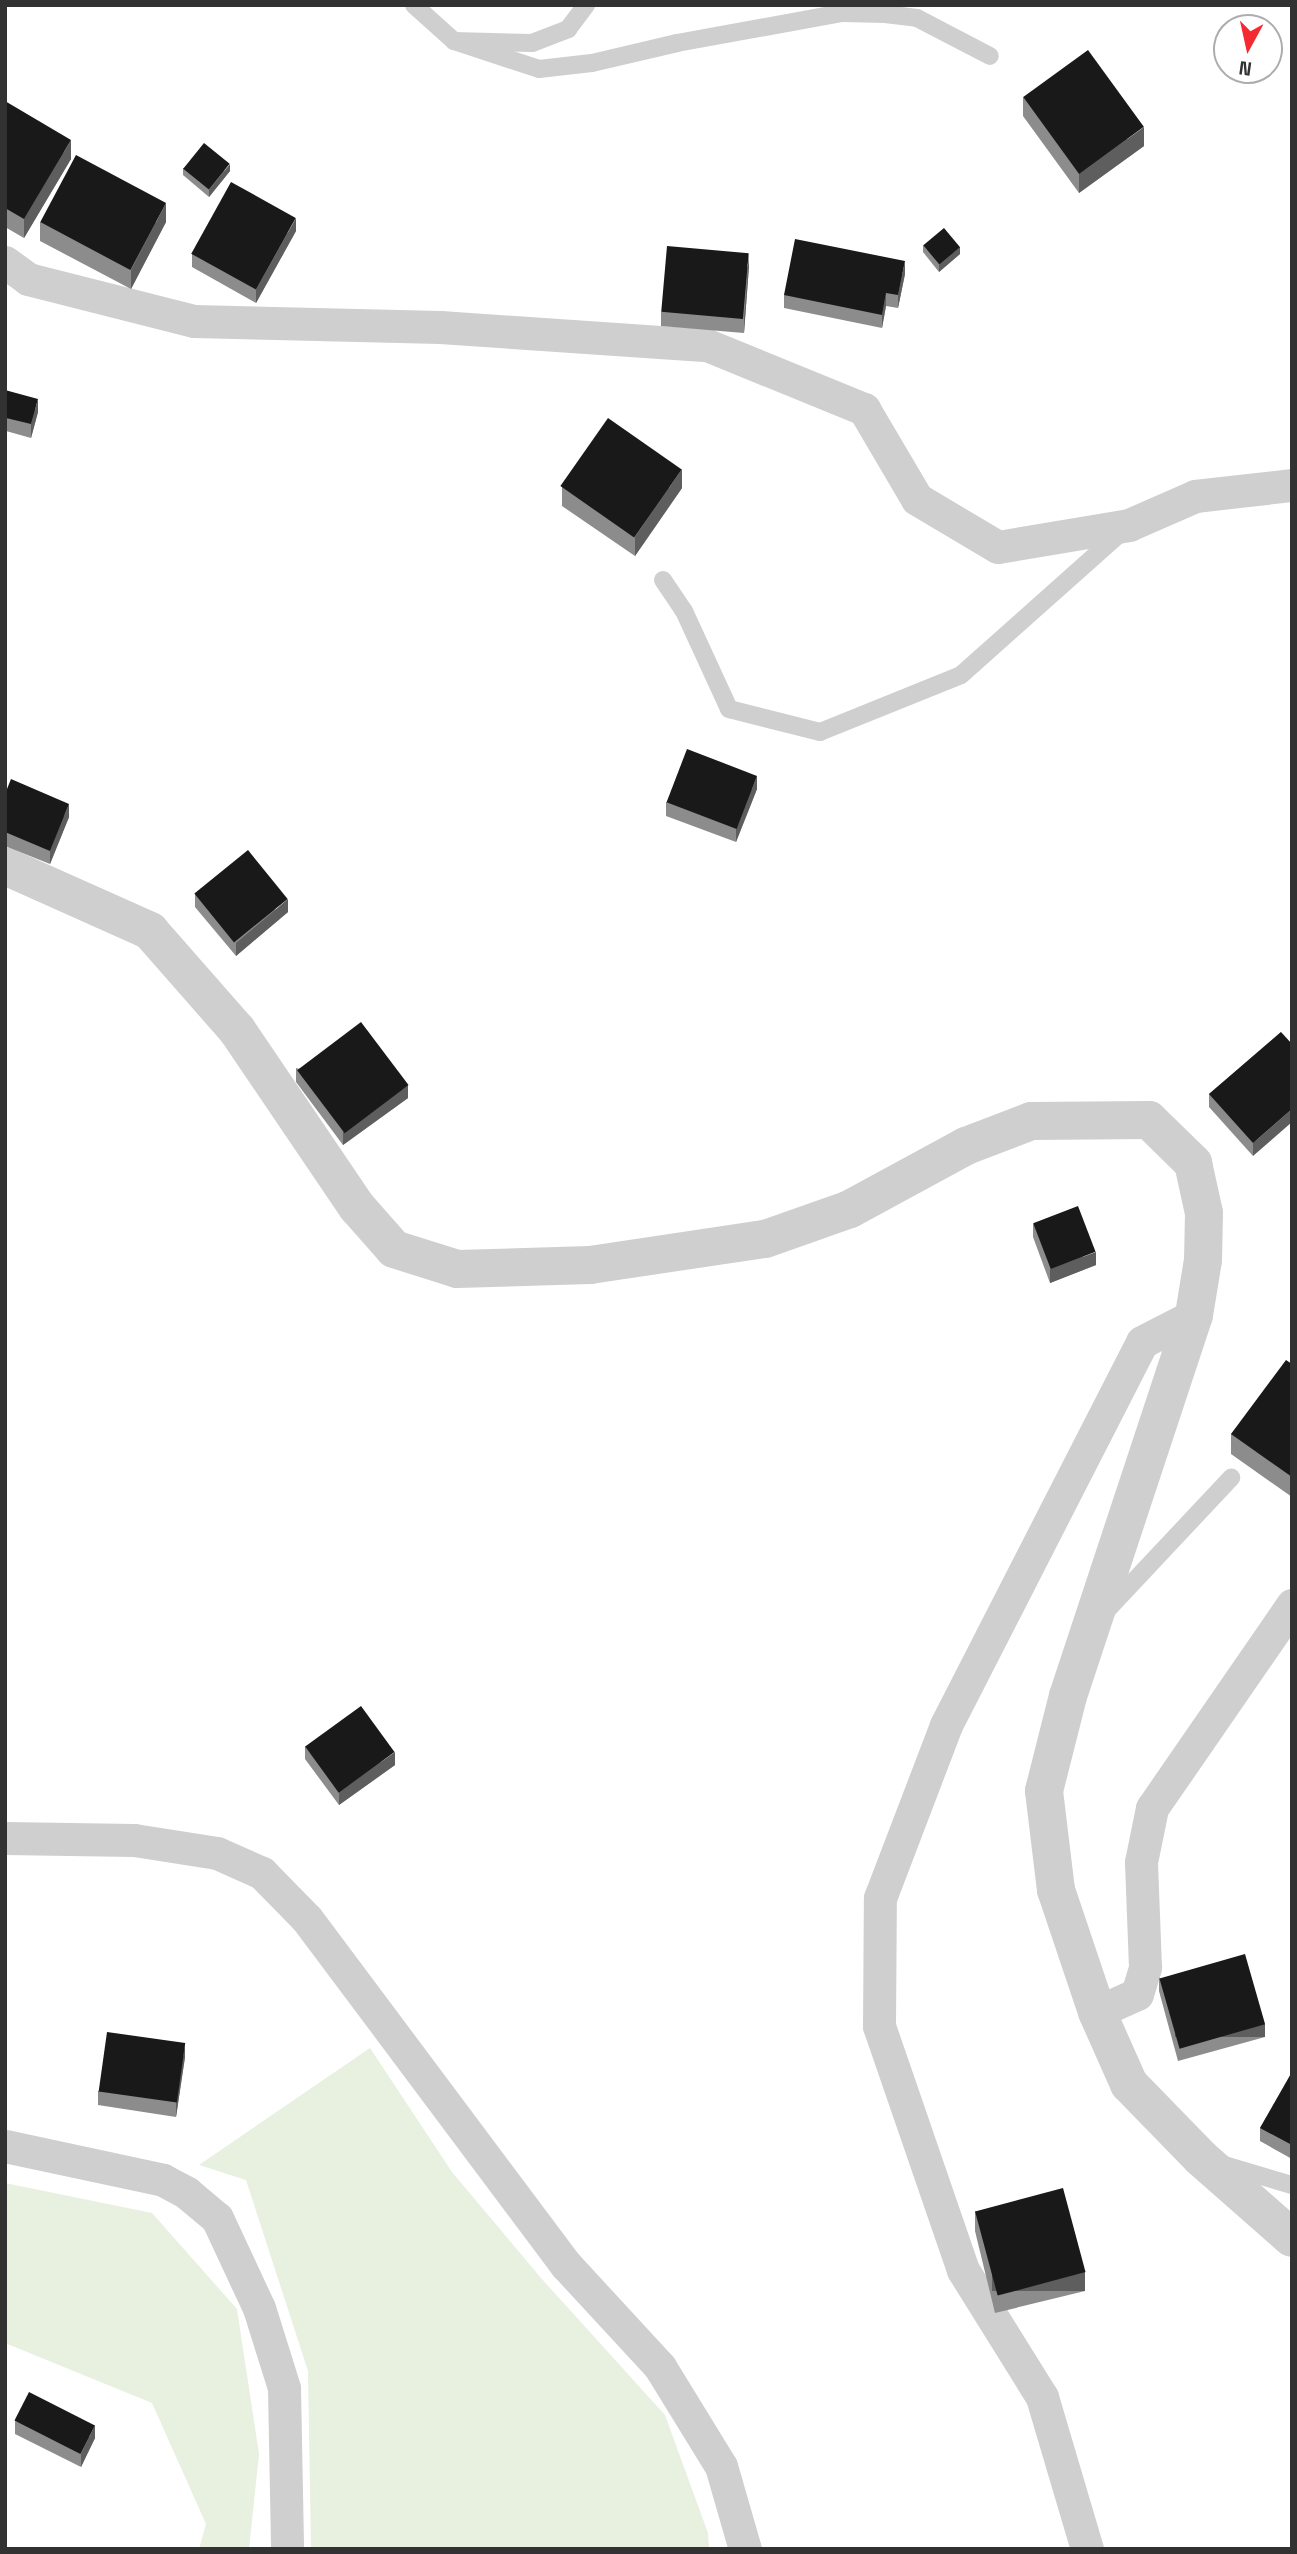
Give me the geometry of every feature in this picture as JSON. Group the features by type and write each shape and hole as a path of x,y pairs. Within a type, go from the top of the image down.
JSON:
{"street":[{"path":"5,262 27,279 194,321 440,327 707,345 864,409 917,499 998,547 1129,525 1195,496 1292,485"},
{"path":"5,866 150,930 237,1030 357,1208 394,1249 457,1269 590,1265 765,1239 850,1209 966,1146 1031,1121 1149,1120 1193,1163 1204,1213 1203,1260 1194,1315 1068,1696 1044,1791 1056,1890 1097,2012 1129,2084 1201,2158 1292,2238"},
{"path":"1087,2549 1042,2397 963,2270 879,2026 880,1898 946,1725 1142,1342 1194,1315"},
{"path":"1097,2012 1137,1994 1145,1967 1140,1862 1152,1808 1292,1605"},
{"path":"5,1838 134,1840 218,1853 262,1873 307,1919 566,2265 660,2367 721,2466 745,2549"},
{"path":"5,2146 163,2180 187,2193 217,2218 259,2308 284,2388 287,2549"}],"lane":[{"path":"414,5 454,41 539,69 592,63 677,43 842,13 917,18 990,56"},
{"path":"454,41 532,43 568,29 586,5"},
{"path":"663,580 684,611 729,709 820,732 961,675 1129,525"},
{"path":"1092,1626 1231,1478"},
{"path":"1201,2158 1292,2185"}],"green space":[{"path":"370,2048 452,2172 541,2278 665,2415 708,2533 709,2549 311,2549 308,2371 246,2180 199,2165"},
{"path":"5,2183 152,2213 237,2309 259,2454 249,2549 199,2549 206,2524 152,2403 5,2343"}],"building":[{"path":"1088,50 1144,127 1079,174 1023,97"},
{"path":"5,101 71,140 24,219 5,208"},
{"path":"204,143 230,164 209,189 183,169"},
{"path":"76,155 166,203 130,270 40,222"},
{"path":"231,182 296,218 256,290 191,254"},
{"path":"944,228 960,247 939,265 923,245"},
{"path":"795,239 905,261 898,295 886,293 882,315 784,295"},
{"path":"667,246 749,253 743,319 661,312"},
{"path":"5,390 38,399 31,424 5,419"},
{"path":"608,418 682,470 634,538 560,486"},
{"path":"687,749 757,776 737,829 667,802"},
{"path":"11,779 69,804 50,851 5,832 5,794"},
{"path":"248,850 288,899 234,942 194,893"},
{"path":"361,1022 409,1085 345,1133 297,1070"},
{"path":"1281,1032 1292,1044 1292,1109 1253,1143 1209,1094"},
{"path":"1078,1206 1096,1252 1051,1269 1033,1223"},
{"path":"1286,1360 1292,1364 1292,1477 1231,1434"},
{"path":"361,1706 395,1752 339,1793 305,1747"},
{"path":"1245,1954 1265,2024 1180,2049 1159,1979"},
{"path":"107,2032 185,2043 177,2102 99,2091"},
{"path":"1292,2072 1292,2145 1260,2128"},
{"path":"1063,2188 1086,2272 998,2296 975,2212"},
{"path":"29,2392 95,2426 80,2454 14,2421"}]}
